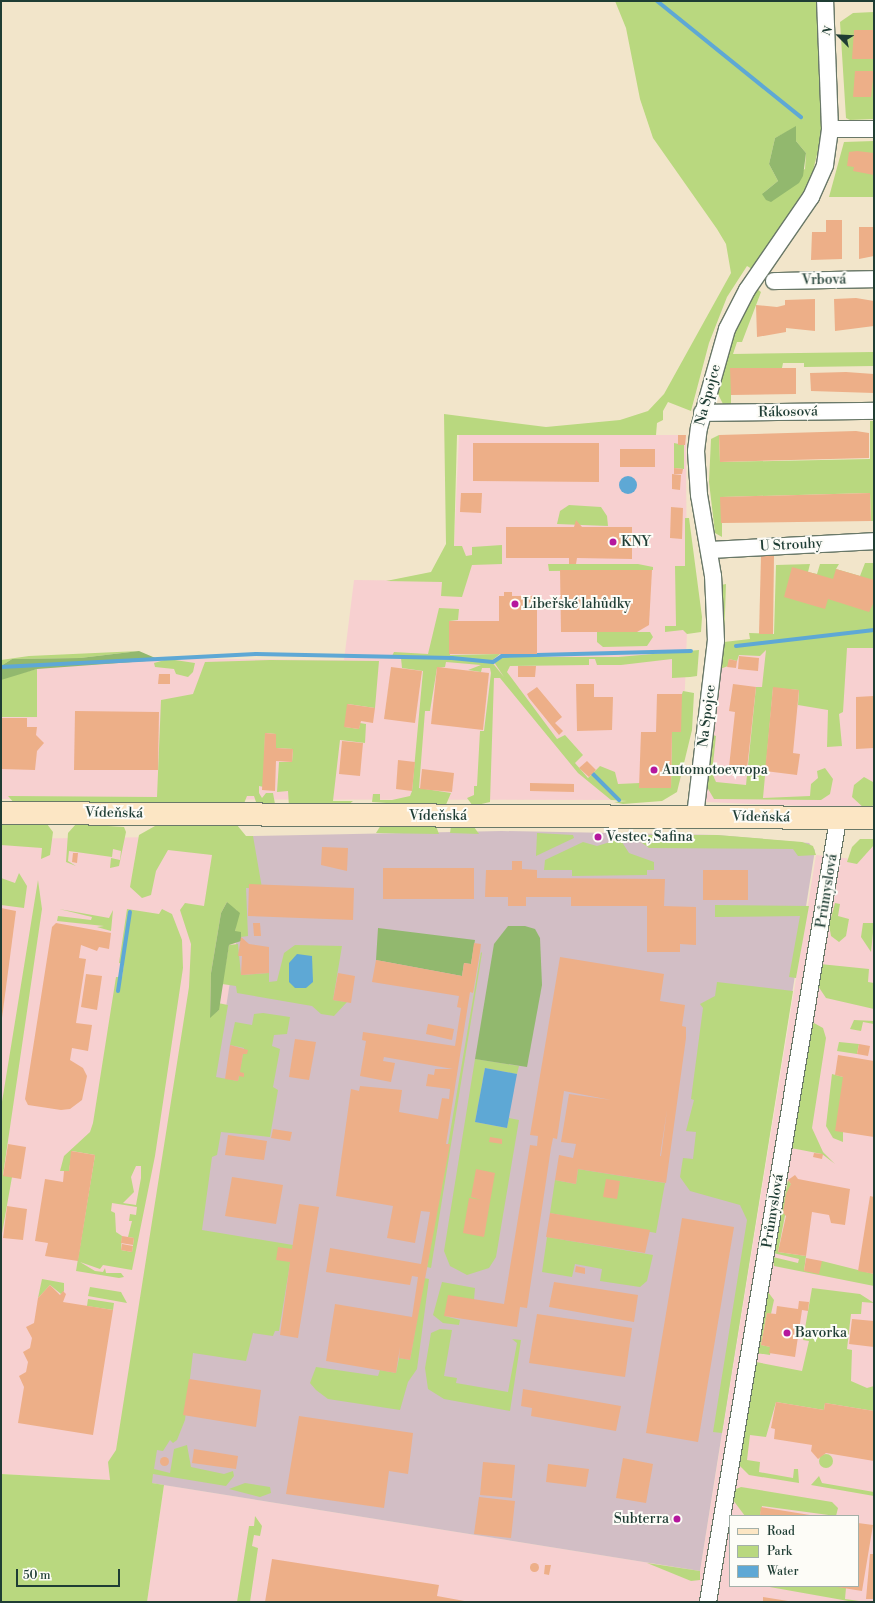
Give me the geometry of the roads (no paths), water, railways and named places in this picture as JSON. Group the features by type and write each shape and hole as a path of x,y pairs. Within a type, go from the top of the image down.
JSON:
{"main road":[{"name":"Vídeňská","path":"1,813 695,816 838,819 874,818"}],"street":[{"name":"Na Spojce","path":"695,816 716,641 709,550 696,450 702,413 727,329 747,290 811,197 825,165 830,129 825,1"},
{"path":"830,129 874,129"},
{"name":"Vrbová","path":"774,281 874,279"},
{"name":"Rákosová","path":"702,413 874,411"},
{"name":"U Strouhy","path":"709,550 874,541"},
{"name":"Průmyslová","path":"708,1602 838,819"}],"water":[{"path":"624,476 632,476 637,481 635,492 632,494 624,494 619,489 619,481"},
{"path":"297,954 312,956 313,982 306,988 295,988 289,982 289,963"},
{"path":"485,1068 517,1074 507,1128 475,1122"}],"waterway":[{"path":"657,1 801,117"},
{"path":"736,646 874,630"},
{"path":"1,667 256,654 452,658 493,662 502,656 691,651"},
{"path":"593,774 619,800"},
{"path":"118,991 130,912"}],"place":[{"name":"KNY","path":"613,542"},
{"name":"Libeřské lahůdky","path":"515,604"},
{"name":"Automotoevropa","path":"654,770"},
{"name":"Vestec, Safina","path":"598,837"},
{"name":"Bavorka","path":"787,1333"},
{"name":"Subterra","path":"677,1519"}]}
